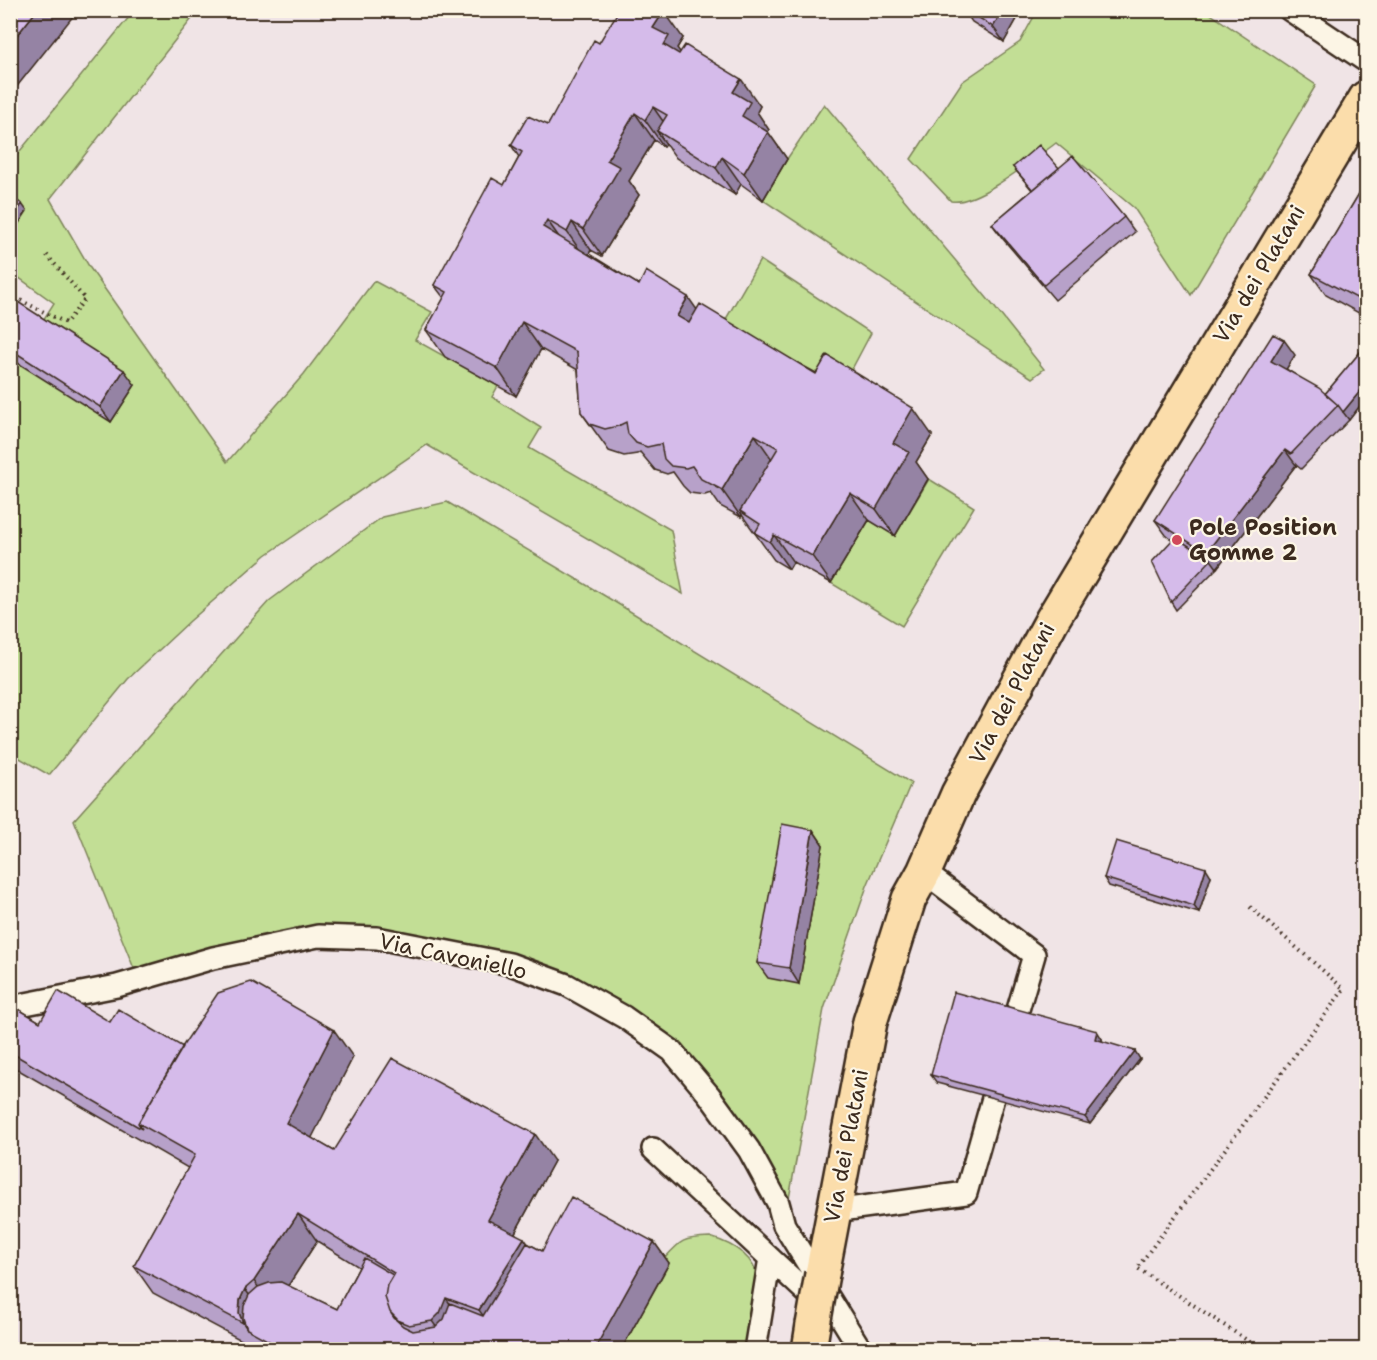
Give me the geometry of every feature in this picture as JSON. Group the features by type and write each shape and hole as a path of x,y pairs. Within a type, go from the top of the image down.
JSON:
{"main road":[{"name":"Via dei Platani","path":"816,1313 870,1022 909,899 924,872 958,794 1052,620 1366,98"}],"lane":[{"path":"1290,10 1366,61"},
{"path":"834,1211 966,1193 1034,955 924,872"},
{"name":"Via Cavoniello","path":"10,1007 117,986 213,958 318,936 377,938 466,955 510,964 567,985 624,1017 672,1051 709,1095 749,1150 778,1203 784,1225 861,1350"},
{"path":"653,1149 770,1258 816,1313"},
{"path":"755,1350 770,1258"}],"path":[{"path":"10,295 66,323 85,299 46,254"},
{"path":"1250,907 1344,989 1137,1268 1263,1350"}],"green space":[{"path":"134,11 198,11 50,199 90,268 227,462 304,374 374,281 432,312 415,340 498,386 492,397 541,428 529,448 671,530 683,594 427,445 266,555 190,621 128,679 49,775 11,753 11,306 40,325 54,303 11,272 11,162"},
{"path":"1037,11 1206,11 1316,85 1191,295 1134,208 1056,143 1005,180 962,201 951,201 911,159 962,82 1020,42"},
{"path":"824,104 1044,369 1032,378 763,200"},
{"path":"760,260 871,333 835,401 719,331"},
{"path":"929,479 974,507 902,626 831,583 869,520 895,536"},
{"path":"447,502 911,783 867,886 824,1009 788,1204 757,1145 719,1090 680,1046 630,1008 378,930 135,971 74,820 269,601 382,517"},
{"path":"710,1237 731,1246 746,1256 754,1268 758,1282 758,1297 744,1349 621,1350 669,1264 663,1260 683,1241"}],"building":[{"path":"10,10 37,10 10,44"},
{"path":"619,10 664,11 653,28 669,36 664,45 679,54 685,45 741,79 733,92 750,102 742,116 768,132 744,173 722,157 716,168 657,131 667,115 653,107 645,120 635,113 607,160 620,167 583,229 572,222 567,232 547,220 543,227 639,285 646,271 688,297 677,316 689,323 700,304 816,374 827,355 913,408 893,443 909,452 876,509 850,493 812,556 774,535 770,542 755,533 760,524 740,511 778,448 755,435 722,490 701,479 692,466 686,468 671,466 664,459 661,444 647,447 636,443 628,434 626,422 605,429 590,424 581,412 577,352 522,322 497,368 426,330 447,292 434,285 492,178 504,185 522,152 511,145 528,116 548,125 594,40 599,43"},
{"path":"967,10 1003,10 993,27"},
{"path":"1039,145 1059,168 1033,190 1013,167"},
{"path":"1073,156 1124,217 1044,285 992,224"},
{"path":"1366,182 1366,303 1311,274"},
{"path":"10,196 22,204 10,221"},
{"path":"10,297 124,370 100,407 10,349"},
{"path":"1273,334 1284,340 1271,361 1319,388 1338,405 1291,454 1285,450 1206,553 1155,520"},
{"path":"1366,345 1366,384 1343,412 1325,394"},
{"path":"1175,537 1211,560 1171,602 1152,562"},
{"path":"782,824 813,830 789,968 757,963"},
{"path":"1116,841 1206,868 1194,906 1104,878"},
{"path":"251,982 334,1030 286,1123 334,1151 392,1058 535,1134 488,1220 524,1238 479,1310 446,1298 440,1313 432,1321 409,1325 399,1321 390,1312 385,1297 387,1285 394,1273 298,1214 254,1281 245,1289 240,1300 239,1313 243,1323 134,1266 195,1155 138,1123 184,1044 218,993"},
{"path":"58,991 110,1022 118,1009 183,1047 138,1123 142,1129 10,1052 10,1004 40,1022"},
{"path":"954,992 1097,1031 1095,1039 1135,1051 1085,1117 931,1075"},
{"path":"571,1197 654,1242 594,1350 285,1350 247,1329 243,1318 244,1306 249,1295 258,1287 281,1282 337,1309 364,1258 393,1275 387,1285 385,1297 390,1312 403,1326 413,1331 436,1327 444,1319 450,1303 483,1316 527,1243 542,1251"}],"place":[{"name":"Pole Position Gomme 2","path":"1177,540"}]}
